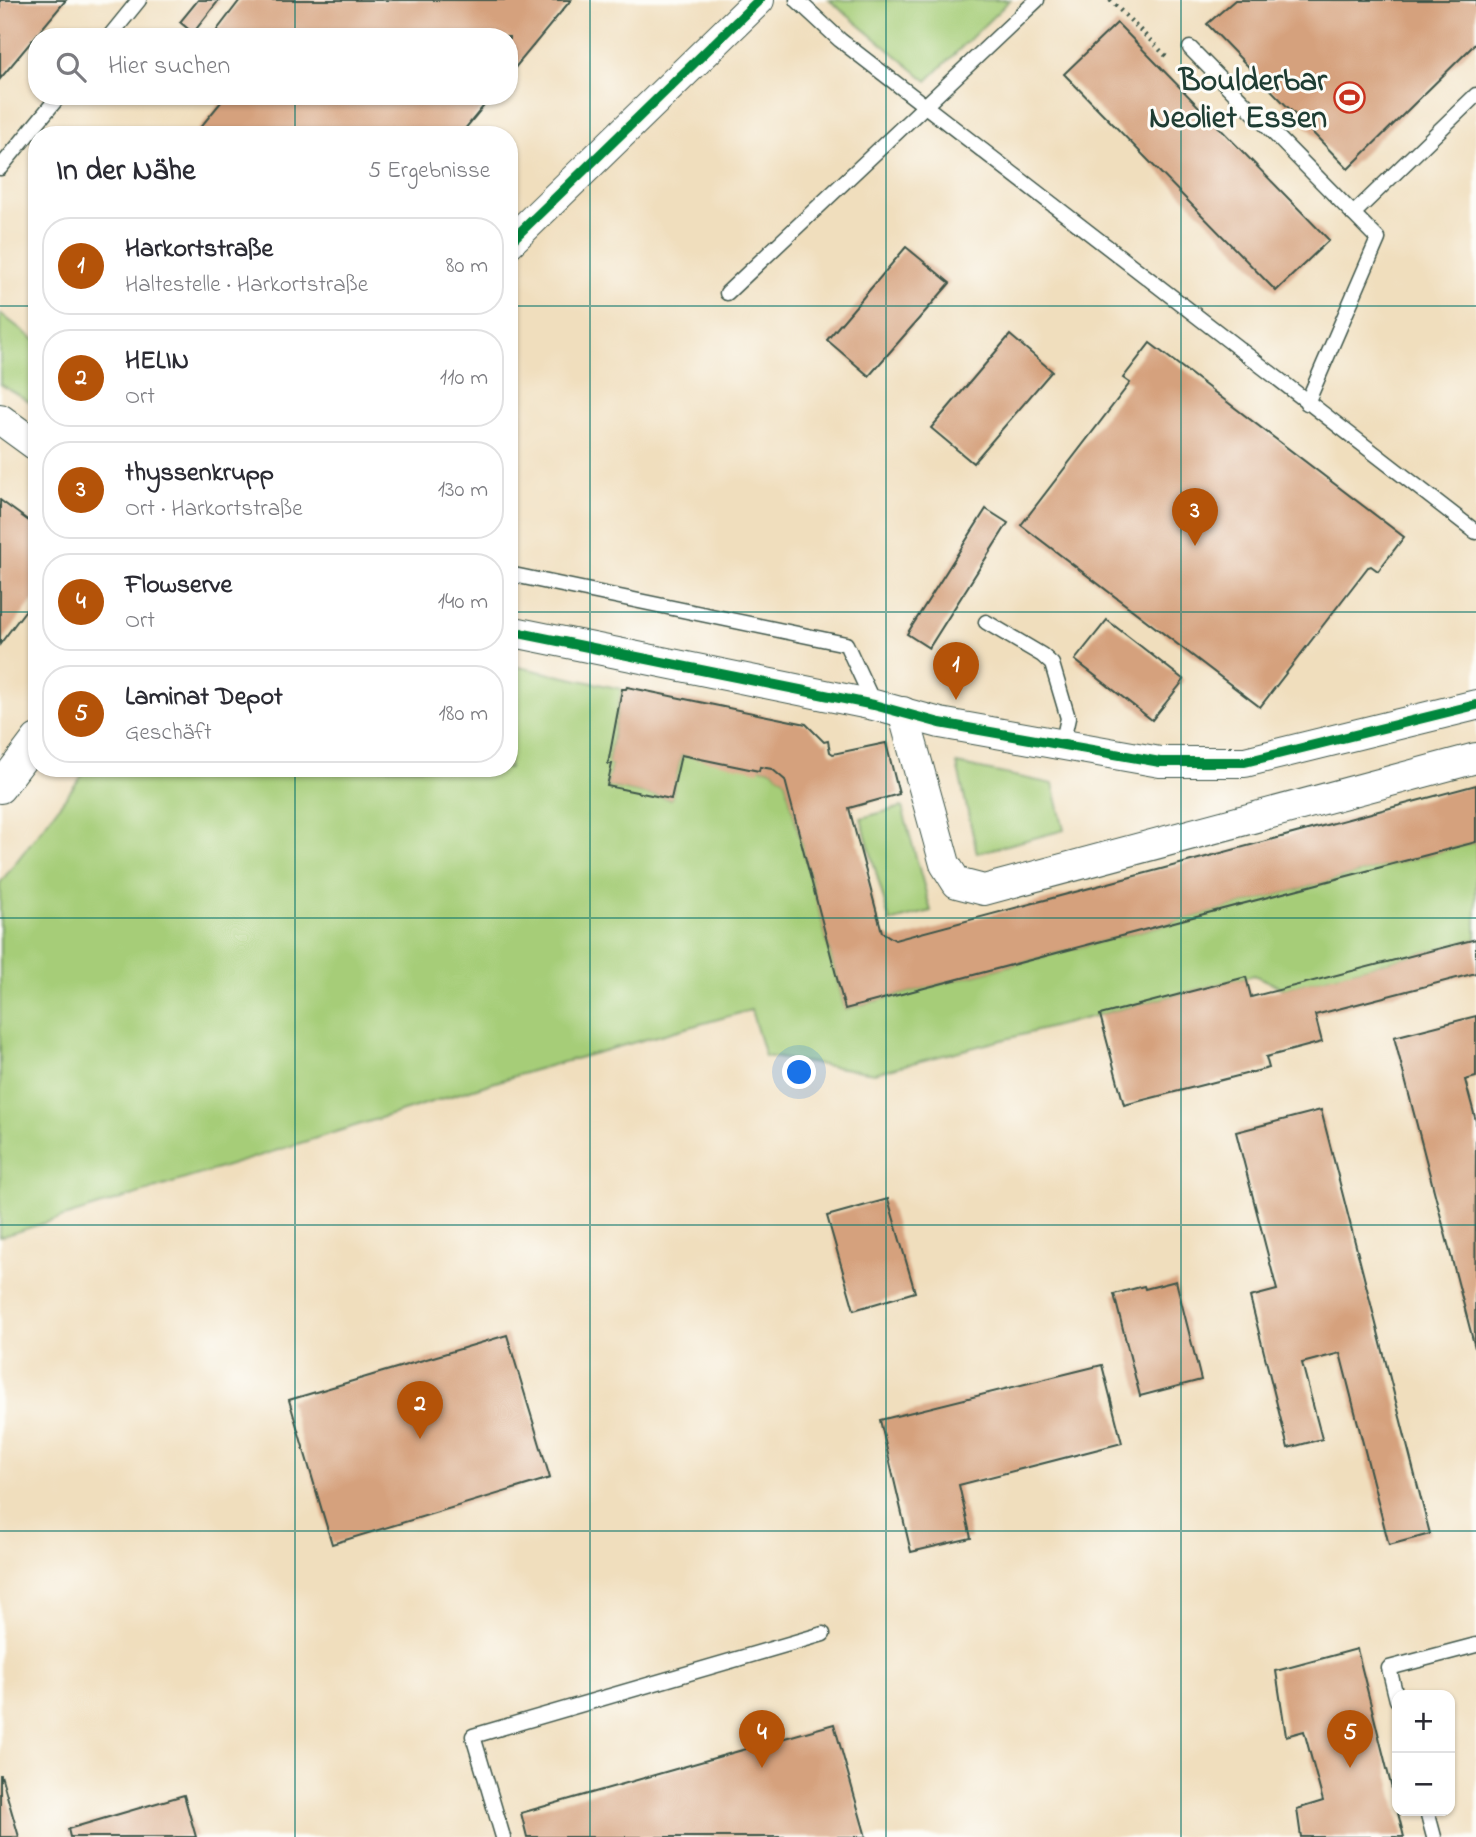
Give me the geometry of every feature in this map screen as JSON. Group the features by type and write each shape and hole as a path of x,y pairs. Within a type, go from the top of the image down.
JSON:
{"street":[{"path":"518,234 758,0"},
{"path":"0,419 28,439"},
{"path":"518,633 874,705 940,723 1160,762 1245,762 1476,705"},
{"path":"903,712 945,864 957,883 984,890 1476,758"},
{"path":"6,768 28,747"}],"lane":[{"path":"116,28 139,0"},
{"path":"797,0 840,40 1476,532"},
{"path":"727,293 1037,0"},
{"path":"1191,48 1378,239 1307,403"},
{"path":"1353,214 1476,95"},
{"path":"34,126 52,105"},
{"path":"0,168 28,134"},
{"path":"518,576 846,644 874,705"},
{"path":"986,622 1042,655 1052,664 1068,718 1062,745"},
{"path":"503,1837 473,1736 822,1634"},
{"path":"1394,1690 1389,1668 1476,1645"},
{"path":"1428,1816 1434,1837"}],"path":[{"path":"1111,0 1168,58 1191,48"}],"green space":[{"path":"829,0 1010,0 927,81"},
{"path":"0,313 28,335 28,401 0,384"},
{"path":"518,667 622,689 608,763 612,764 607,786 671,799 681,755 772,769 785,780 845,1009 1476,842 1476,939 1284,989 1254,975 874,1073 765,1056 751,1010 531,1071 0,1237 0,883 81,777 518,777"},
{"path":"957,764 1053,784 1064,830 977,853"},
{"path":"902,807 931,911 890,922 861,818"}],"building":[{"path":"0,0 66,0 43,28 28,28 28,45 0,79"},
{"path":"198,0 219,0 197,28 187,28 180,22"},
{"path":"240,0 571,0 518,64 518,28 219,28"},
{"name":"Boulderbar Neoliet Essen","path":"1235,0 1476,0 1476,43 1348,169 1207,24"},
{"path":"1117,23 1329,240 1276,291 1064,74"},
{"path":"219,105 485,105 467,126 201,126"},
{"path":"906,247 950,283 869,376 827,340"},
{"path":"1010,335 1052,371 973,463 931,428"},
{"path":"1150,343 1404,537 1378,571 1368,567 1260,707 1021,525 1130,383 1123,378"},
{"path":"0,500 28,520 28,607 0,644"},
{"path":"986,509 1008,523 929,648 907,634"},
{"path":"1107,620 1184,680 1152,720 1075,660"},
{"path":"627,687 806,724 824,742 828,741 833,754 886,743 899,794 849,808 882,932 895,940 1476,785 1476,842 845,1009 785,780 772,769 760,767 759,771 681,755 671,799 607,786 612,764 608,764 622,689"},
{"path":"1476,939 1476,973 1315,1015 1322,1042 1266,1057 1269,1068 1124,1105 1100,1015 1246,977 1251,997"},
{"path":"1476,1016 1476,1077 1465,1080 1476,1121 1475,1348 1394,1037"},
{"path":"1321,1110 1430,1534 1389,1545 1340,1353 1302,1363 1322,1439 1288,1448 1250,1297 1277,1290 1236,1132"},
{"path":"888,1199 915,1292 854,1310 827,1216"},
{"path":"1176,1281 1201,1380 1140,1396 1114,1294"},
{"path":"507,1335 550,1478 332,1544 289,1400"},
{"path":"1102,1365 1122,1443 959,1485 971,1538 911,1552 880,1420"},
{"path":"1357,1649 1392,1789 1392,1816 1399,1816 1404,1837 1301,1837 1297,1809 1323,1801 1304,1731 1286,1736 1276,1671"},
{"path":"834,1724 866,1837 527,1837 521,1813"},
{"path":"1,1775 19,1837 0,1837"},
{"path":"184,1795 196,1837 70,1837 68,1829"}],"cycle path":[{"path":"518,234 759,0"},
{"path":"518,633 874,705 940,723 1160,762 1245,762 1476,705"}],"place":[{"name":"Boulderbar Neoliet Essen","path":"1350,97"},
{"name":"thyssenkrupp","path":"1195,546"},
{"name":"Harkortstraße","path":"956,700"},
{"name":"HELIN","path":"420,1439"},
{"name":"Flowserve","path":"762,1768"},
{"name":"Laminat Depot","path":"1350,1768"}]}
